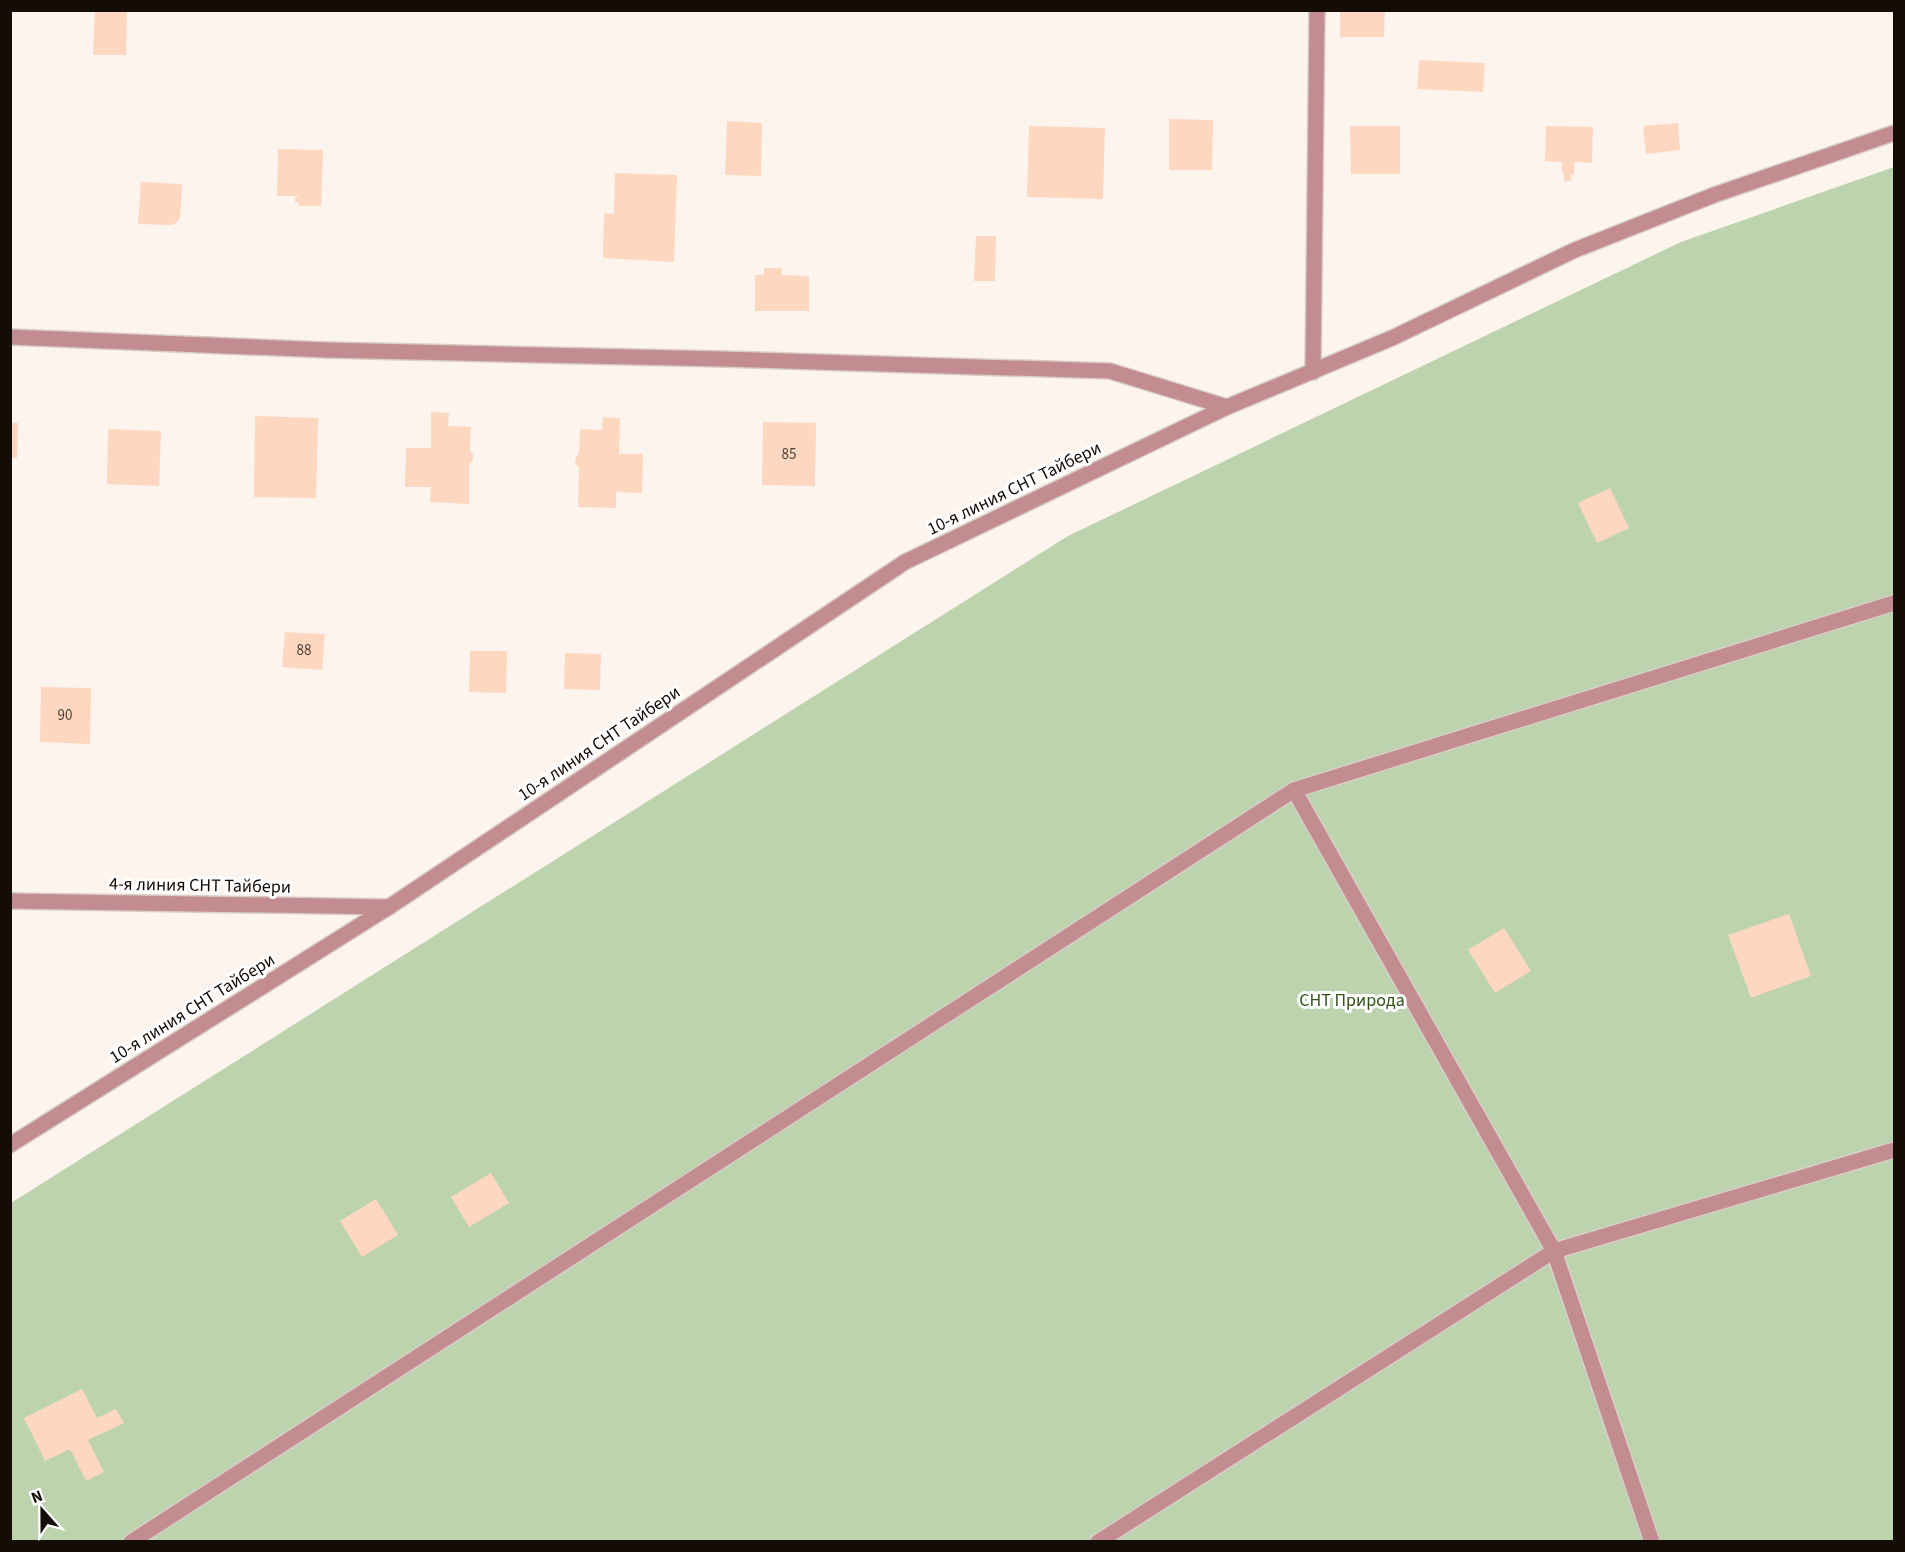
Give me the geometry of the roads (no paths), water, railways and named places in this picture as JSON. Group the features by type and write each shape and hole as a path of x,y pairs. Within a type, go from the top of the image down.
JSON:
{"street":[{"path":"1313,372 1317,10"},
{"name":"10-я линия СНТ Тайбери","path":"10,1145 389,907 905,562 1227,407 1392,338 1575,250 1713,195 1894,133"},
{"path":"10,337 326,350 1110,371 1227,407"},
{"path":"130,1542 1294,790 1894,603"},
{"path":"1294,790 1554,1251 1652,1542"},
{"name":"4-я линия СНТ Тайбери","path":"10,901 389,907"},
{"path":"1098,1542 1554,1251 1894,1150"}],"park label":[{"name":"СНТ Природа","path":"1352,1000"}]}
